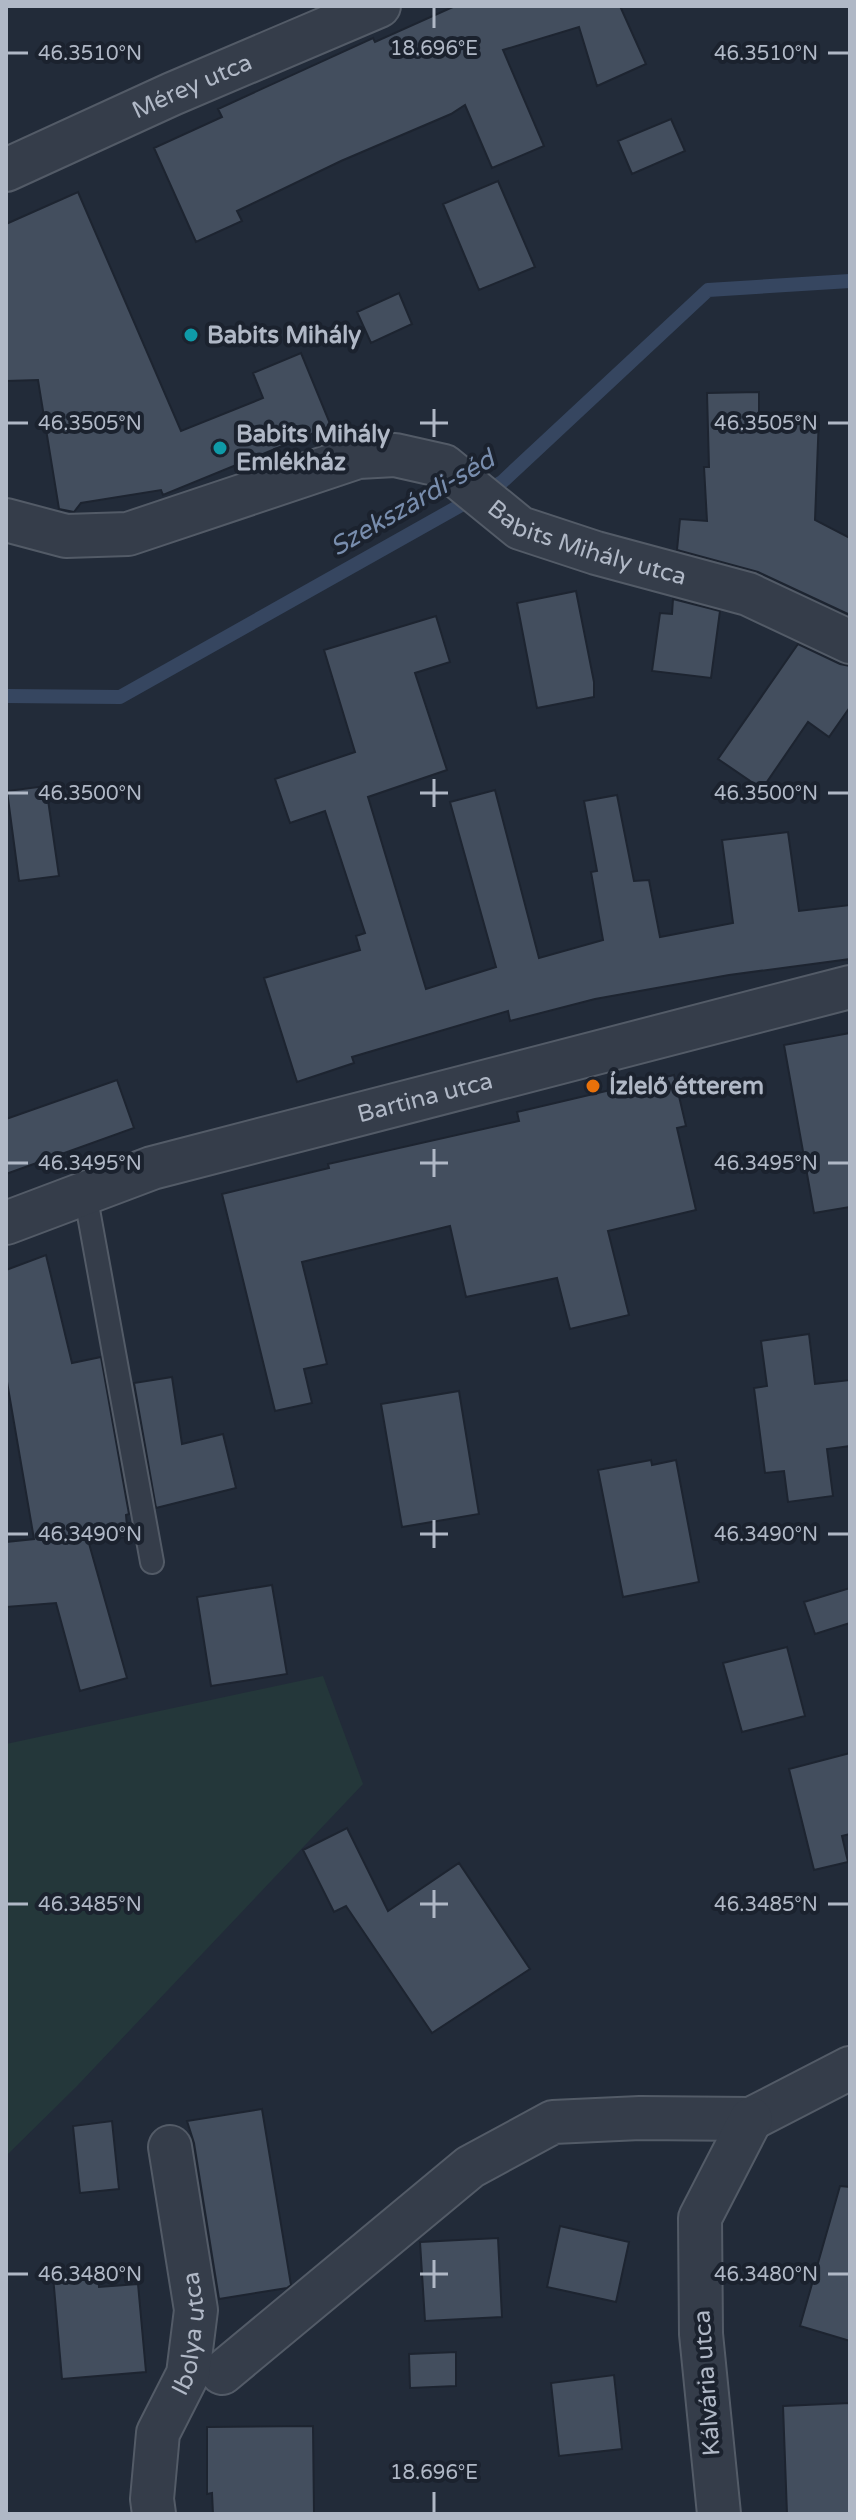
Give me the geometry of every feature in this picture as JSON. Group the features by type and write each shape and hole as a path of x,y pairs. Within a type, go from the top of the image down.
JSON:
{"street":[{"name":"Mérey utca","path":"6,170 172,94 379,6"},
{"name":"Babits Mihály utca","path":"6,520 66,536 128,534 358,457 395,455 444,466 520,528 596,553 748,594 850,642"},
{"name":"Bartina utca","path":"6,1223 152,1168 850,987"},
{"path":"222,2373 470,2167 553,2122 640,2118 751,2119 850,2068"},
{"name":"Kálvária utca","path":"719,2514 701,2334 700,2218 751,2119"},
{"name":"Ibolya utca","path":"154,2514 152,2499 158,2433 188,2374 196,2310 170,2147"}],"lane":[{"path":"85,1193 152,1562"}],"shaded area":[{"path":"323,1676 363,1784 77,2086 6,2156 6,1744"}],"building":[{"path":"455,6 620,6 646,64 597,86 579,27 503,50 544,146 492,168 465,105 237,211 242,221 196,242 154,148 222,117 218,109 373,38 375,42"},
{"path":"671,119 685,151 632,174 618,141"},
{"path":"498,181 535,267 479,290 443,204"},
{"path":"78,192 181,431 263,398 253,373 301,353 331,426 163,495 161,490 81,503 74,512 59,509 38,380 6,381 6,224"},
{"path":"399,293 412,324 371,343 357,312"},
{"path":"759,392 759,414 819,416 815,520 850,538 850,615 758,572 677,550 680,519 707,521 704,467 709,467 707,393"},
{"path":"576,591 594,682 594,697 537,708 517,603"},
{"path":"673,599 720,611 711,678 652,671 660,613 672,614"},
{"path":"436,616 450,662 415,673 447,770 368,797 426,989 496,967 450,802 495,790 539,958 603,940 591,872 597,871 584,801 617,795 634,881 649,880 660,937 733,923 722,840 788,832 799,911 850,905 850,959 729,975 595,999 510,1021 508,1011 352,1057 354,1063 297,1082 264,978 360,950 356,936 365,933 325,811 290,823 275,779 355,752 324,650"},
{"path":"798,644 850,666 850,707 829,737 808,722 762,789 718,759"},
{"path":"46,786 59,876 19,881 7,791"},
{"path":"850,1033 850,1207 814,1213 784,1045"},
{"path":"674,1075 686,1126 677,1128 696,1210 608,1231 629,1315 570,1329 557,1278 466,1297 450,1226 302,1262 327,1364 304,1369 312,1403 275,1411 222,1194 329,1168 328,1164 519,1121 517,1112"},
{"path":"117,1080 134,1128 6,1174 6,1119"},
{"path":"46,1255 72,1363 101,1357 129,1514 126,1515 128,1537 88,1540 127,1678 80,1691 56,1603 6,1607 6,1542 34,1539 6,1376 6,1270"},
{"path":"809,1334 815,1384 850,1380 850,1446 827,1449 833,1496 788,1502 784,1471 765,1473 754,1388 767,1386 761,1341"},
{"path":"172,1377 182,1444 223,1434 236,1488 156,1508 134,1383"},
{"path":"459,1391 479,1514 402,1527 381,1404"},
{"path":"651,1460 652,1465 676,1460 699,1582 623,1597 598,1470"},
{"path":"272,1585 287,1674 211,1686 197,1597"},
{"path":"850,1588 850,1623 815,1634 804,1602"},
{"path":"787,1647 805,1716 742,1732 723,1663"},
{"path":"850,1753 850,1834 842,1836 848,1862 814,1870 789,1769"},
{"path":"347,1828 388,1911 459,1863 530,1969 432,2033 346,1906 334,1912 303,1850"},
{"path":"262,2109 291,2285 219,2299 194,2143 187,2121"},
{"path":"112,2121 119,2189 80,2193 73,2126"},
{"path":"840,2186 850,2187 850,2341 800,2326"},
{"path":"560,2226 629,2242 616,2302 547,2287"},
{"path":"498,2238 502,2317 425,2321 420,2242"},
{"path":"98,2272 99,2287 138,2284 146,2372 62,2379 53,2276"},
{"path":"456,2352 456,2386 410,2388 409,2354"},
{"path":"614,2375 622,2449 559,2456 551,2383"},
{"path":"850,2403 850,2514 787,2514 783,2406"},
{"path":"313,2426 314,2514 213,2514 212,2493 207,2494 207,2427"}],"waterway":[{"name":"Szekszárdi-séd","path":"6,696 120,697 502,482 708,290 850,281"}],"place":[{"name":"Babits Mihály","path":"191,335"},
{"name":"Babits Mihály Emlékház","path":"220,448"},
{"name":"Ízlelő étterem","path":"593,1086"}]}
